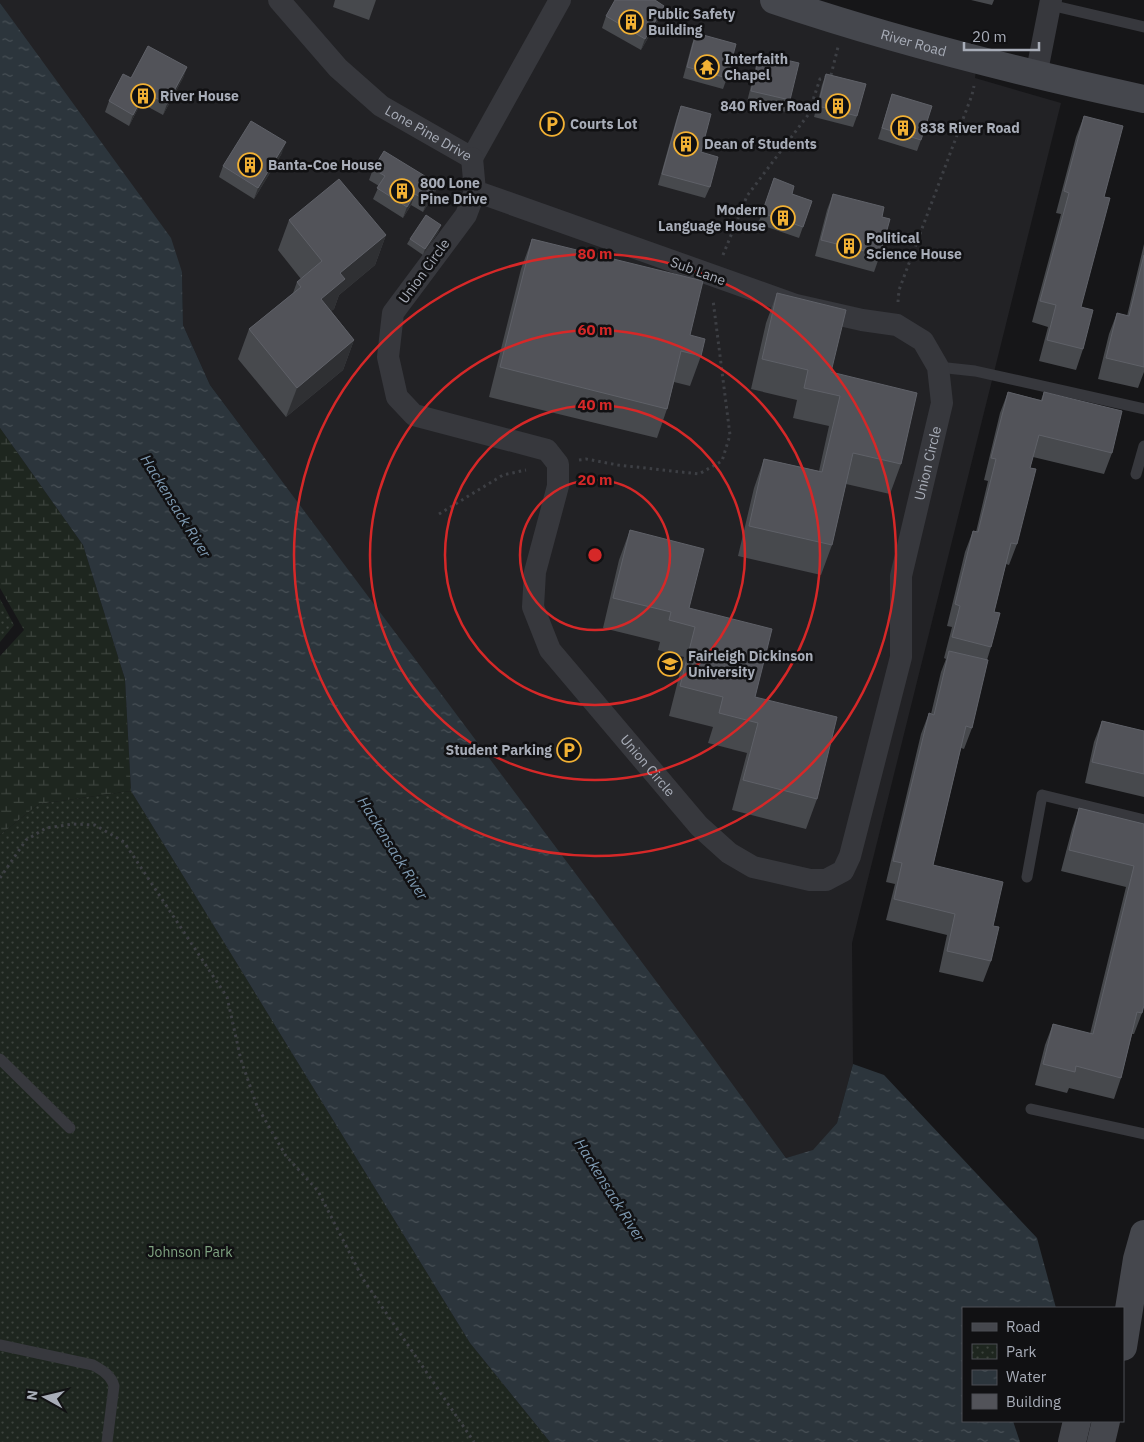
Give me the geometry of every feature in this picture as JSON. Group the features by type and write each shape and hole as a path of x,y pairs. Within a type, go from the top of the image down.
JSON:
{"main road":[{"name":"River Road","path":"782,1 936,50 1036,76 1144,99"},
{"path":"1116,1307 1142,1245"},
{"path":"1124,1342 1142,1245"},
{"path":"1072,1442 1077,1422"},
{"path":"1101,1442 1106,1422"}],"street":[{"name":"Lone Pine Drive","path":"279,0 338,68 382,106 472,158 560,0"},
{"path":"1036,76 1051,2"},
{"name":"Union Circle","path":"472,158 475,191 466,215 393,313 388,357 397,397 414,414 547,450 558,464 558,486 536,572 533,607 550,650 700,826 729,853 753,867 810,880 826,880 843,871 850,856 900,657 901,576 942,403 938,367 922,342"},
{"name":"Sub Lane","path":"475,191 796,305 862,320 897,325 922,342"}],"lane":[{"path":"1051,2 1144,28"},
{"path":"938,367 975,371 1144,409"},
{"path":"1136,474 1144,447"},
{"path":"1027,877 1042,795 1144,820"},
{"path":"0,1060 70,1128"},
{"path":"1031,1109 1144,1134"},
{"path":"0,1344 93,1365 105,1372 112,1379 114,1386 107,1442"}],"path":[{"path":"439,514 503,475 558,464 586,459 618,465 699,474 722,461 730,435 713,303 714,277 747,196 808,115 820,79 831,75 845,22"},
{"path":"897,325 899,290 972,95 977,61"},
{"path":"0,878 26,840 46,828 73,824 95,825 124,842 227,997 241,1060 257,1106 286,1156 318,1191 363,1279 474,1442"}],"shaded area":[{"name":"Fairleigh Dickinson University","path":"0,0 774,0 977,61 975,78 1061,103 852,943 853,1064 837,1123 813,1151 786,1158 210,385 183,325 182,272 0,3"}],"green space":[{"path":"0,428 83,545 125,679 131,791 39,804 0,835 0,656 24,630 0,588"},
{"path":"0,599 14,625 0,642"},
{"name":"Johnson Park","path":"131,791 470,1343 550,1442 0,1442 0,835 39,804"}],"water":[{"name":"Hackensack River","path":"0,3 171,238 182,272 183,325 210,385 709,1052 786,1158 813,1150 837,1123 853,1064 884,1075 1037,1238 1056,1307 962,1307 962,1422 1013,1422 1020,1442 550,1442 470,1343 131,791 125,679 83,545 0,428"}],"building":[{"name":"Public Safety Building","path":"615,0 655,0 664,6 645,39 606,16"},
{"name":"Interfaith Chapel","path":"696,33 736,44 727,78 687,67"},
{"name":"River House","path":"148,46 187,67 167,104 145,92 133,115 109,101 123,74 131,78"},
{"path":"760,54 799,63 790,100 751,91"},
{"name":"840 River Road","path":"826,74 866,84 857,116 818,106"},
{"name":"838 River Road","path":"892,94 932,106 921,140 882,128"},
{"name":"Dean of Students","path":"681,106 711,114 701,152 718,157 710,187 662,174"},
{"path":"1084,116 1123,126 1104,197 1110,198 1081,307 1093,310 1083,349 1047,340 1056,305 1040,301 1069,193 1064,191"},
{"name":"Banta-Coe House","path":"251,121 286,142 258,188 223,166"},
{"path":"384,151 438,184 427,201 415,194 407,207 377,188 385,176 373,169"},
{"name":"Modern Language House","path":"774,178 794,186 792,194 812,201 803,227 762,213"},
{"path":"339,179 386,235 340,273 345,279 321,299 354,340 297,388 249,329 301,287 297,282 322,261 289,220"},
{"name":"Political Science House","path":"833,194 884,207 882,217 890,219 880,255 821,240"},
{"path":"426,215 441,225 425,249 410,239"},
{"path":"532,239 703,281 690,335 705,339 701,356 681,351 667,409 500,367"},
{"path":"1144,255 1144,367 1106,358 1117,313 1129,316"},
{"path":"777,293 846,310 831,372 917,393 901,464 853,453 832,545 749,526 764,459 822,472 840,396 804,388 808,370 762,359"},
{"path":"1008,392 1042,401 1044,392 1122,411 1112,453 1039,435 1030,468 1036,469 1017,544 1011,543 994,612 1000,613 991,647 952,637 960,606 955,604 973,531 978,532 996,459 991,458"},
{"path":"630,530 704,549 689,608 772,629 755,697 837,717 817,799 743,780 758,723 719,713 723,697 680,686 695,627 669,620 671,612 613,598"},
{"path":"949,651 988,660 972,728 966,726 933,865 1003,882 993,926 999,927 991,961 947,951 955,914 894,899 902,863 893,861 929,713 934,715"},
{"path":"1102,721 1144,731 1144,774 1092,762"},
{"path":"1079,808 1144,824 1144,1005 1142,1013 1137,1012 1121,1078 1076,1066 1075,1072 1043,1064 1053,1024 1093,1034 1134,866 1069,850"}],"place":[{"name":"Public Safety Building","path":"631,22"},
{"name":"Interfaith Chapel","path":"707,67"},
{"name":"River House","path":"143,96"},
{"name":"840 River Road","path":"838,106"},
{"name":"Courts Lot","path":"552,124"},
{"name":"838 River Road","path":"903,128"},
{"name":"Dean of Students","path":"686,144"},
{"name":"Banta-Coe House","path":"250,165"},
{"name":"800 Lone Pine Drive","path":"402,191"},
{"name":"Modern Language House","path":"783,218"},
{"name":"Political Science House","path":"849,246"},
{"name":"Fairleigh Dickinson University","path":"670,664"},
{"name":"Student Parking","path":"569,750"}]}
